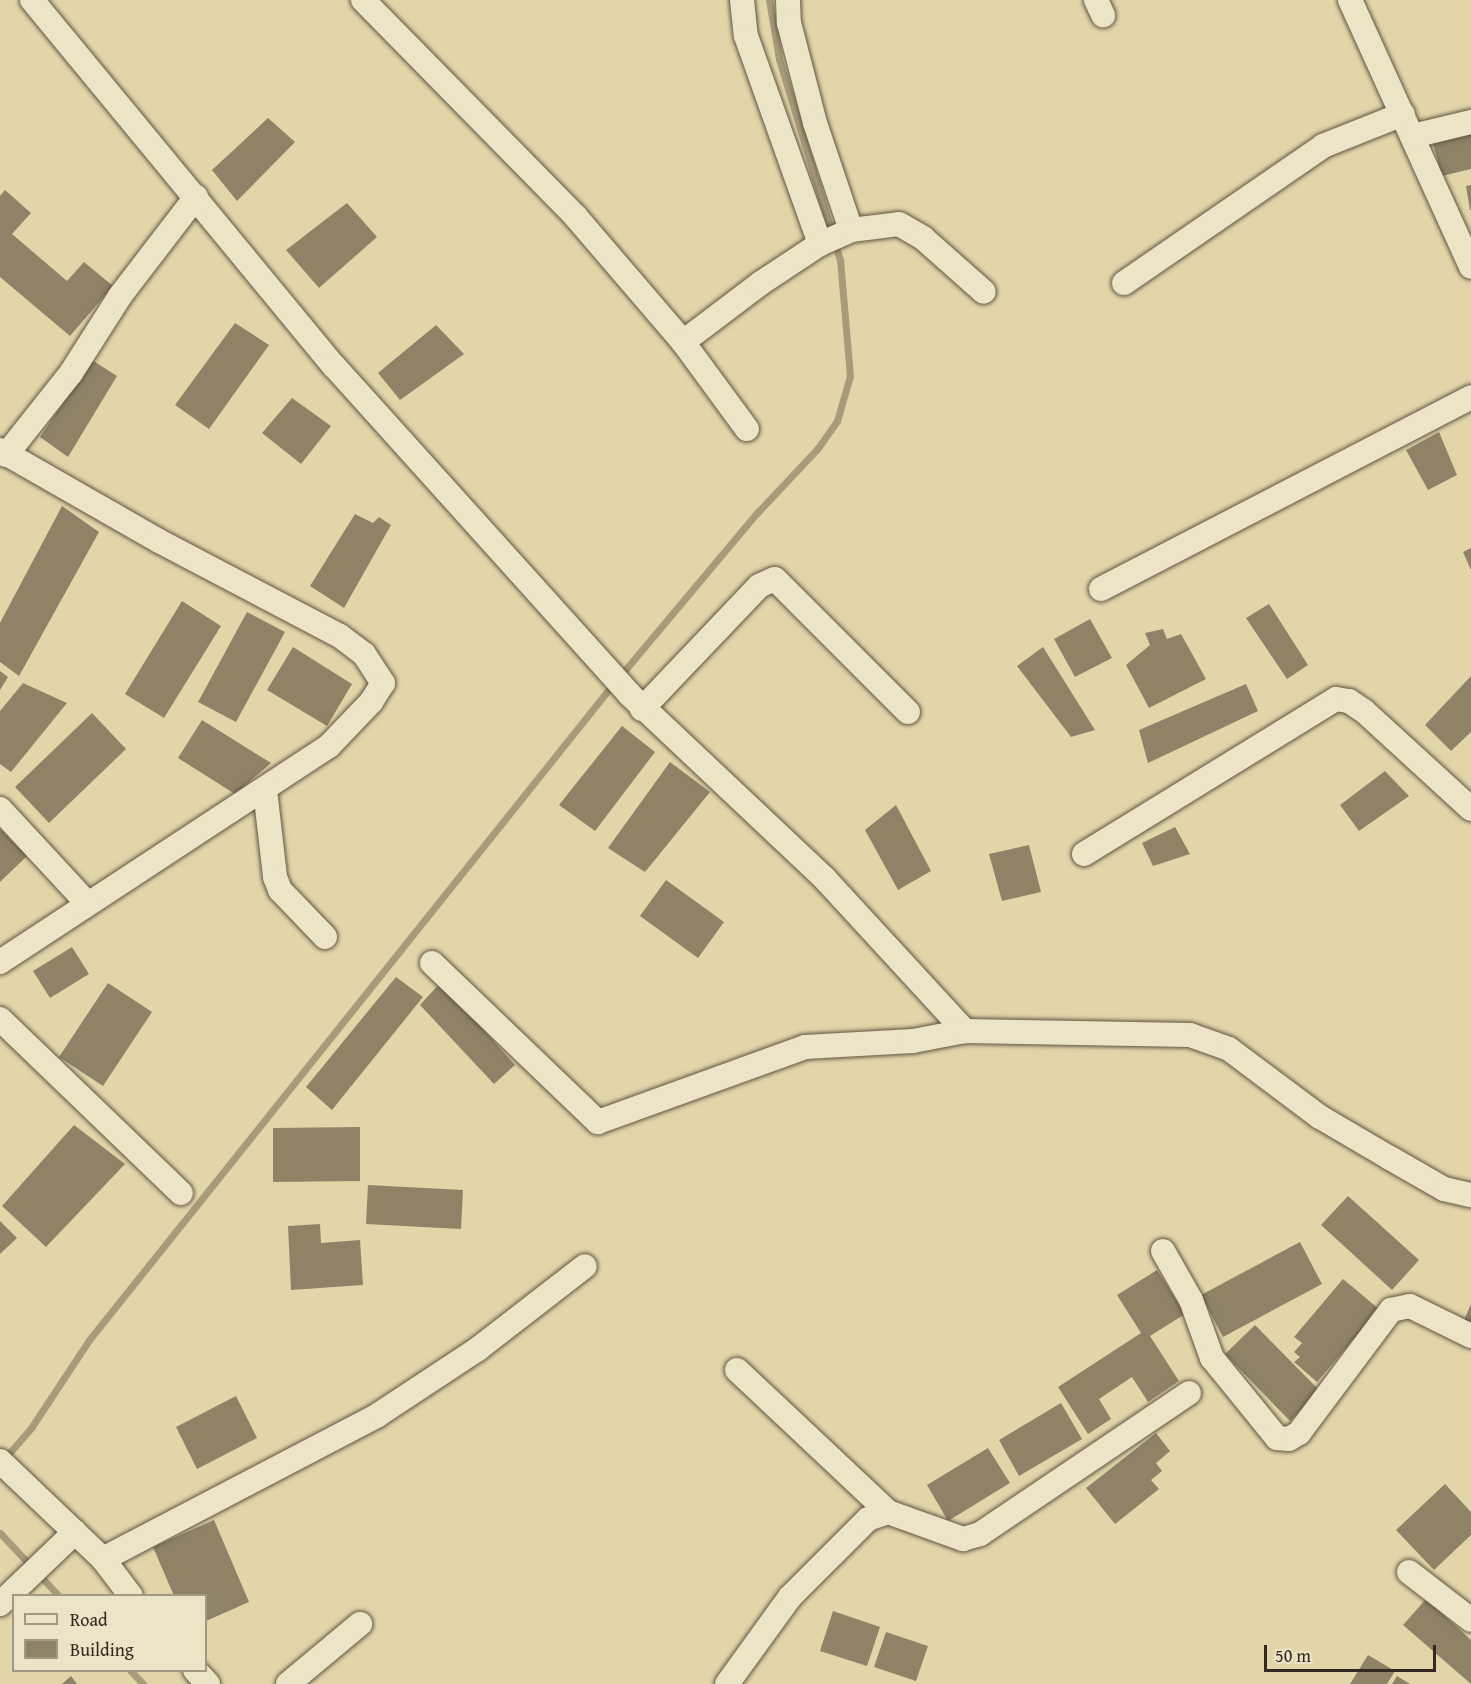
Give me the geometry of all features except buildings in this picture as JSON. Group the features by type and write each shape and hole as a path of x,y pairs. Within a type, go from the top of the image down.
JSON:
{"street":[{"path":"32,0 334,366 636,702 825,879 965,1031"},
{"path":"363,0 576,217 683,342 747,429"},
{"path":"742,0 746,36 820,244"},
{"path":"788,0 789,23 815,123 851,230"},
{"path":"1350,0 1471,267"},
{"path":"1124,283 1323,146 1403,114"},
{"path":"1413,136 1471,122"},
{"path":"0,963 87,903 265,790 329,746 352,724 381,689 376,668 340,636 3,452 71,373 120,296 196,197"},
{"path":"683,342 761,283 820,244 851,230 899,224 923,238 984,292"},
{"path":"1101,589 1471,397"},
{"path":"636,702 759,586 775,579 908,712"},
{"path":"1084,854 1336,699 1349,701 1364,711 1471,809"},
{"path":"265,790 275,878 289,901 326,937"},
{"path":"0,809 87,903"},
{"path":"432,963 598,1122 805,1047 913,1041 965,1031 1190,1035 1229,1049 1320,1117 1390,1158 1444,1188 1471,1195"},
{"path":"0,1019 182,1193"},
{"path":"1163,1251 1191,1300 1212,1358 1277,1438 1289,1439 1299,1433 1391,1310 1410,1306 1471,1336"},
{"path":"103,1559 378,1415 478,1349 585,1266"},
{"path":"736,1370 888,1512 963,1539 980,1534 1189,1393"},
{"path":"6,1466 67,1540 103,1559 129,1594"},
{"path":"727,1684 790,1598 868,1519 888,1512"},
{"path":"8,1596 67,1540"},
{"path":"1409,1572 1471,1620"},
{"path":"288,1684 360,1624"},
{"path":"196,1672 208,1684"}],"waterway":[{"path":"620,676 757,513 818,448 837,421 850,376 840,260 779,59 769,0"},
{"path":"5,1458 31,1428 89,1340 613,684"},
{"path":"0,1533 57,1594"},
{"path":"132,1672 143,1684"}]}
